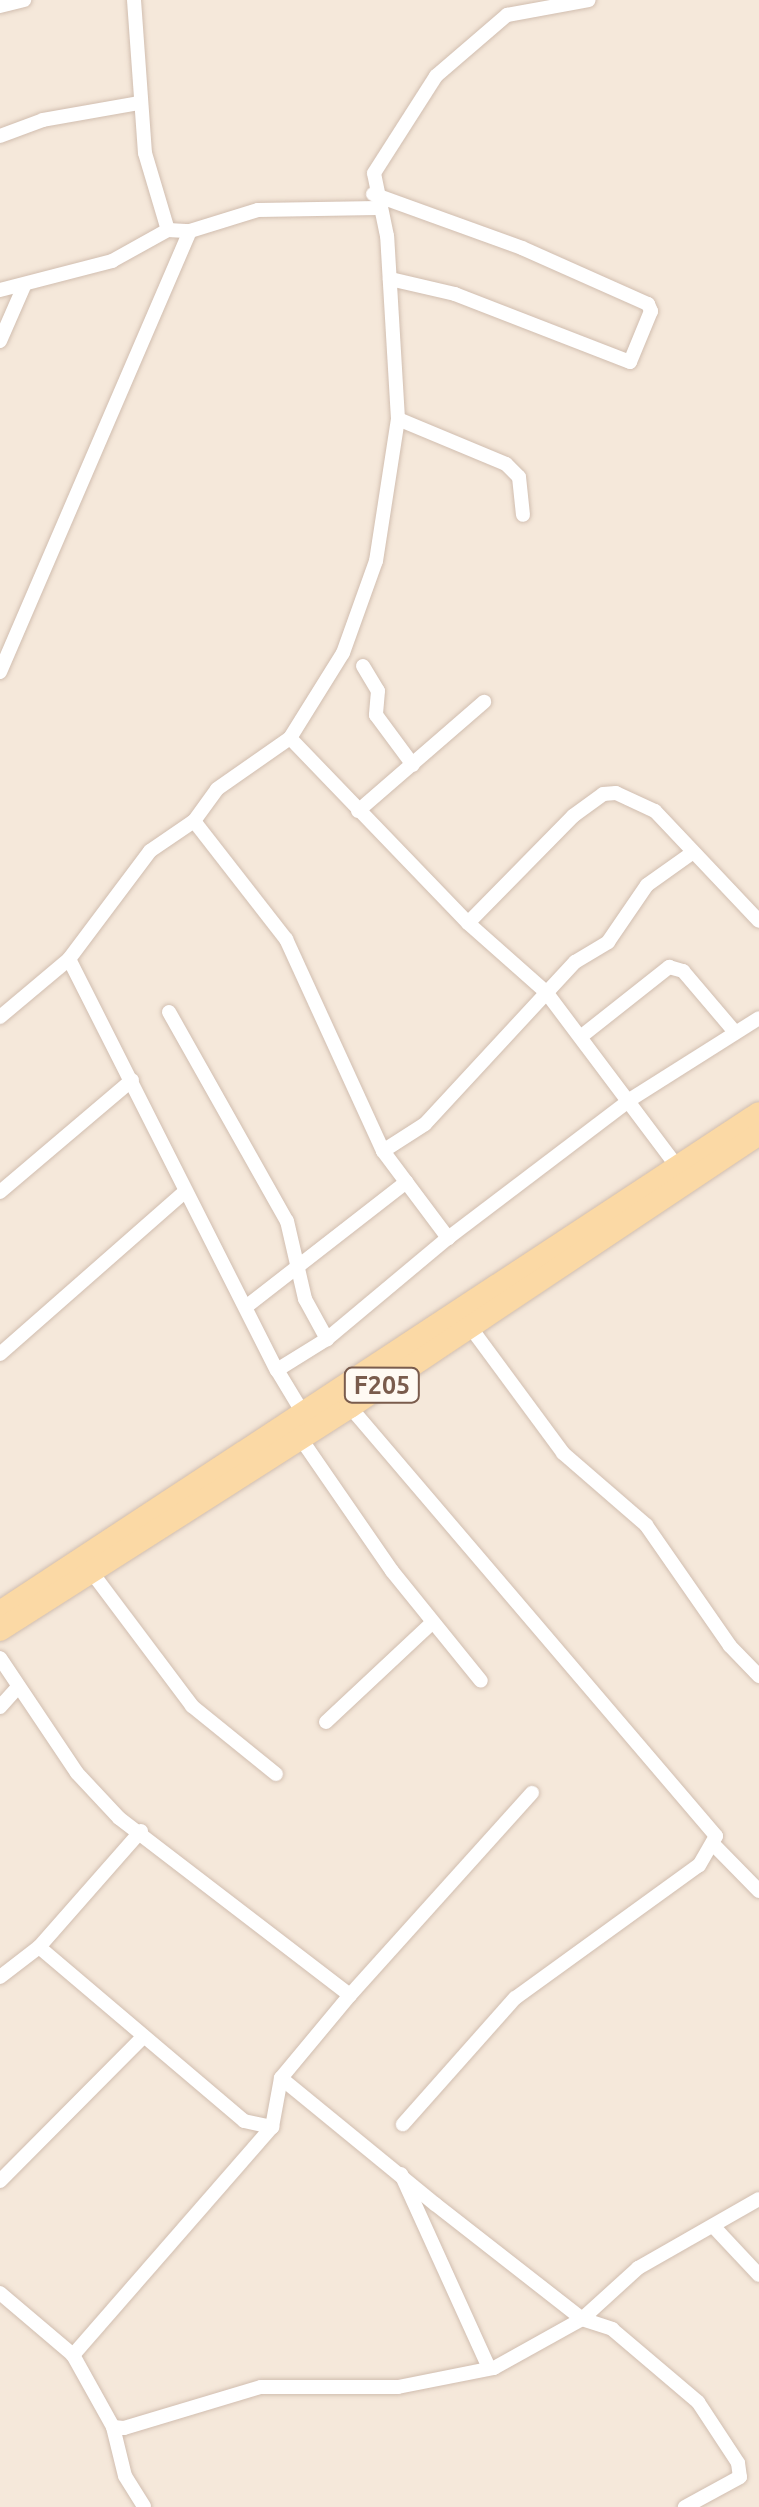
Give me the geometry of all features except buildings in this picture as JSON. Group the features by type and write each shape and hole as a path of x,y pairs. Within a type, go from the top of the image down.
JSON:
{"main road":[{"name":"F205","path":"0,1612 759,1113"},
{"name":"F205","path":"0,1630 350,1408 468,1324 759,1134"}],"street":[{"path":"0,6 24,0"},
{"path":"134,0 145,152 168,230"},
{"path":"0,1017 69,959 128,874 194,822 217,788 290,738 342,653 361,609 387,506 398,419 390,279 374,174 393,134 436,76 507,15 588,0"},
{"path":"0,136 43,120 139,103"},
{"path":"0,290 112,261 168,230 190,231 258,210 376,201 538,255 648,304 650,312 630,362 455,294 390,279"},
{"path":"0,672 190,231"},
{"path":"0,341 24,286"},
{"path":"398,419 506,464 519,477 523,515"},
{"path":"363,666 378,691 376,715 413,765"},
{"path":"358,811 484,702"},
{"path":"290,738 468,923 546,992 631,1099 679,1169"},
{"path":"468,923 603,794 616,793 655,811 759,921"},
{"path":"194,822 286,939 383,1152 448,1238"},
{"path":"383,1152 425,1124 546,992 608,942 647,885 692,853"},
{"path":"69,959 132,1080 183,1193 303,1412"},
{"path":"583,1036 668,966 683,971 736,1032"},
{"path":"169,1012 287,1221 296,1268 327,1339"},
{"path":"277,1370 327,1339 448,1238 631,1099 759,1018"},
{"path":"0,1192 132,1080"},
{"path":"246,1306 406,1182"},
{"path":"0,1354 110,1264 183,1193"},
{"path":"468,1324 564,1452 646,1524 730,1646 759,1676"},
{"path":"350,1408 701,1813 715,1846 759,1890"},
{"path":"301,1439 481,1682"},
{"path":"93,1574 192,1706 276,1774"},
{"path":"326,1722 433,1622"},
{"path":"0,1658 77,1773 160,1852 350,1995"},
{"path":"0,1707 18,1687"},
{"path":"73,2355 272,2127 281,2078 350,1995 532,1793"},
{"path":"0,1977 39,1947 141,1832"},
{"path":"403,2124 515,1998 699,1866 715,1846"},
{"path":"39,1947 244,2121 272,2127"},
{"path":"0,2181 144,2037"},
{"path":"281,2078 582,2319 612,2329 698,2402 738,2462 740,2477 685,2507"},
{"path":"399,2169 489,2368"},
{"path":"113,2427 142,2426 284,2384 398,2387 489,2368 582,2319 638,2268 759,2199"},
{"path":"714,2226 759,2275"},
{"path":"0,2293 73,2355 113,2427 124,2476 144,2507"}],"shaded area":[{"path":"0,0 759,0 759,2507 0,2507"}]}
